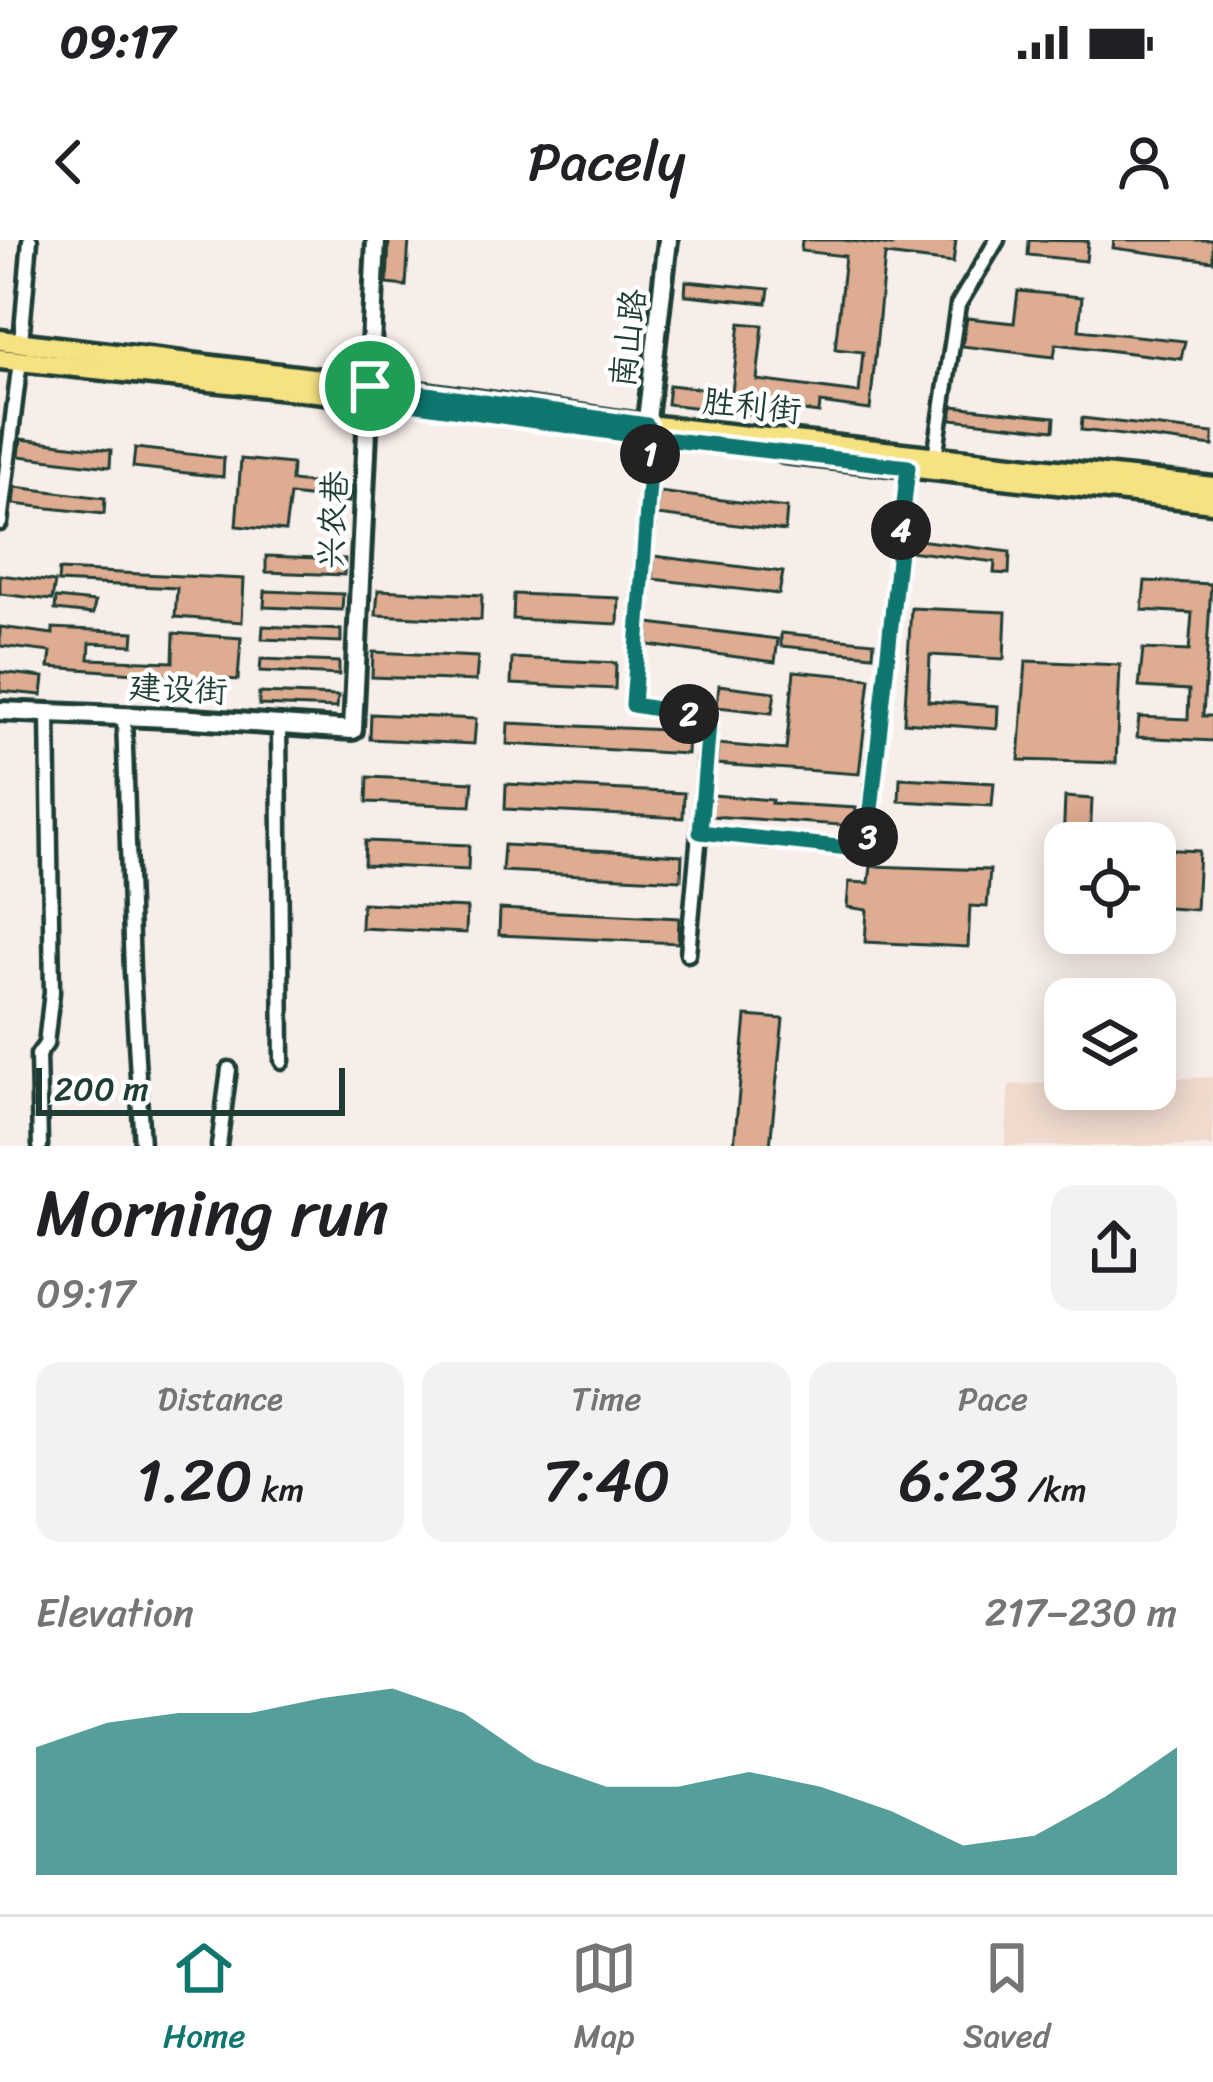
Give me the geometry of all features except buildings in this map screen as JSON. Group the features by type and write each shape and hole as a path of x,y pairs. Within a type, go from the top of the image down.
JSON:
{"main road":[{"name":"胜利街","path":"0,340 14,354 369,391 908,467 1213,502"},
{"name":"胜利街","path":"646,431 1213,487"}],"street":[{"path":"0,523 14,354 30,240"},
{"name":"兴农巷","path":"353,730 376,240"},
{"name":"南山路","path":"668,240 646,431 651,456 633,705 700,716 709,724 688,955"},
{"path":"935,457 958,305 997,240"},
{"path":"700,832 857,849 868,841 908,467"},
{"name":"建设街","path":"0,711 353,730"},
{"path":"40,1146 38,1055 46,1044 52,992 48,713"},
{"path":"124,716 142,1146"},
{"path":"279,725 282,1060"},
{"path":"219,1146 229,1069"}],"shaded area":[{"path":"1213,1077 1213,1146 1005,1146 1009,1085 1044,1083 1044,1110 1176,1110 1176,1078"}],"route":[{"path":"370,386 369,397 646,437 651,456 633,705 707,720 700,832 857,849 865,845 908,467 646,437 647,425 370,386"}]}
